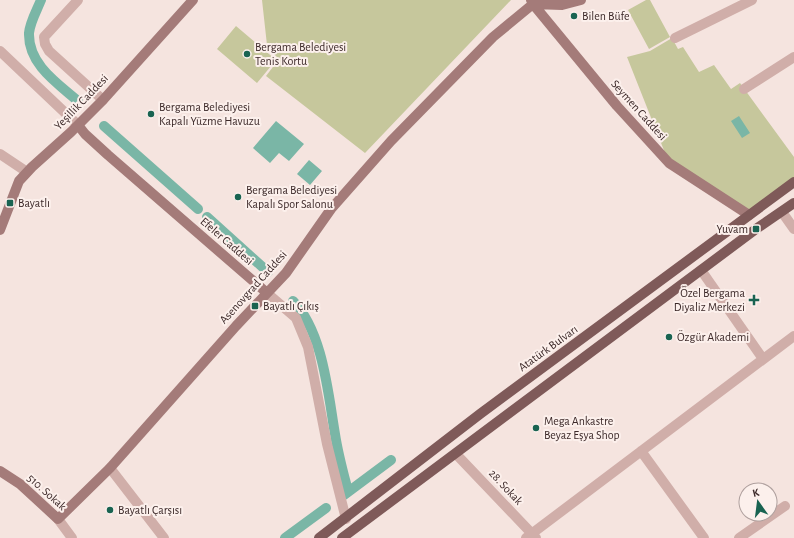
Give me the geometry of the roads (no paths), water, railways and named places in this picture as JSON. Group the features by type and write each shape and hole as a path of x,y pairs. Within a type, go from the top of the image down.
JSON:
{"main road":[{"name":"Yeşillik Caddesi","path":"0,230 19,181 103,100 192,0"},
{"path":"532,2 562,5 581,0"},
{"name":"Seymen Caddesi","path":"532,2 617,106 669,163 749,215"},
{"name":"Asenovgrad Caddesi","path":"58,519 110,468 138,435 286,273 331,209 391,141 492,36 532,2"},
{"name":"Efeler Caddesi","path":"78,125 102,150 267,293"},
{"name":"Atatürk Bulvarı","path":"319,538 346,519 480,414 794,182"},
{"path":"342,538 701,270 794,203"},
{"name":"510. Sokak","path":"0,471 20,484 58,519"}],"street":[{"path":"78,0 44,37 45,44 57,58 103,100"},
{"path":"675,38 752,0"},
{"path":"0,51 78,125"},
{"path":"744,89 794,57"},
{"path":"0,154 27,172"},
{"path":"782,212 794,229"},
{"path":"701,270 763,359"},
{"name":"Efeler Caddesi","path":"267,293 296,318 308,347 327,444 346,519"},
{"path":"531,536 794,336"},
{"path":"641,451 704,538"},
{"name":"28. Sokak","path":"456,454 531,536"},
{"path":"110,468 164,538"},
{"path":"739,538 785,506"},
{"name":"510. Sokak","path":"58,519 72,538"}],"water":[{"path":"739,116 750,133 742,138 731,121"},
{"path":"276,121 304,144 289,161 279,153 270,163 253,148"},
{"path":"309,160 322,171 310,185 297,174"}],"waterway":[{"path":"41,0 32,20 29,33 33,54 45,72 78,101"},
{"path":"104,126 198,209"},
{"path":"207,217 268,272"},
{"path":"293,301 303,314 318,346 327,382 338,449 348,491"},
{"path":"344,495 391,460"},
{"path":"285,538 326,508"}],"place":[{"name":"Bilen Büfe","path":"574,16"},
{"name":"Bergama Belediyesi Tenis Kortu","path":"247,54"},
{"name":"Bergama Belediyesi Kapalı Yüzme Havuzu","path":"151,114"},
{"name":"Bergama Belediyesi Kapalı Spor Salonu","path":"238,197"},
{"name":"Bayatlı","path":"10,203"},
{"name":"Yuvam","path":"756,229"},
{"name":"Özel Bergama Diyaliz Merkezi","path":"754,300"},
{"name":"Bayatlı Çıkış","path":"255,306"},
{"name":"Özgür Akademi","path":"669,337"},
{"name":"Mega Ankastre Beyaz Eşya Shop","path":"536,428"},
{"name":"Bayatlı Çarşısı","path":"110,510"}]}
